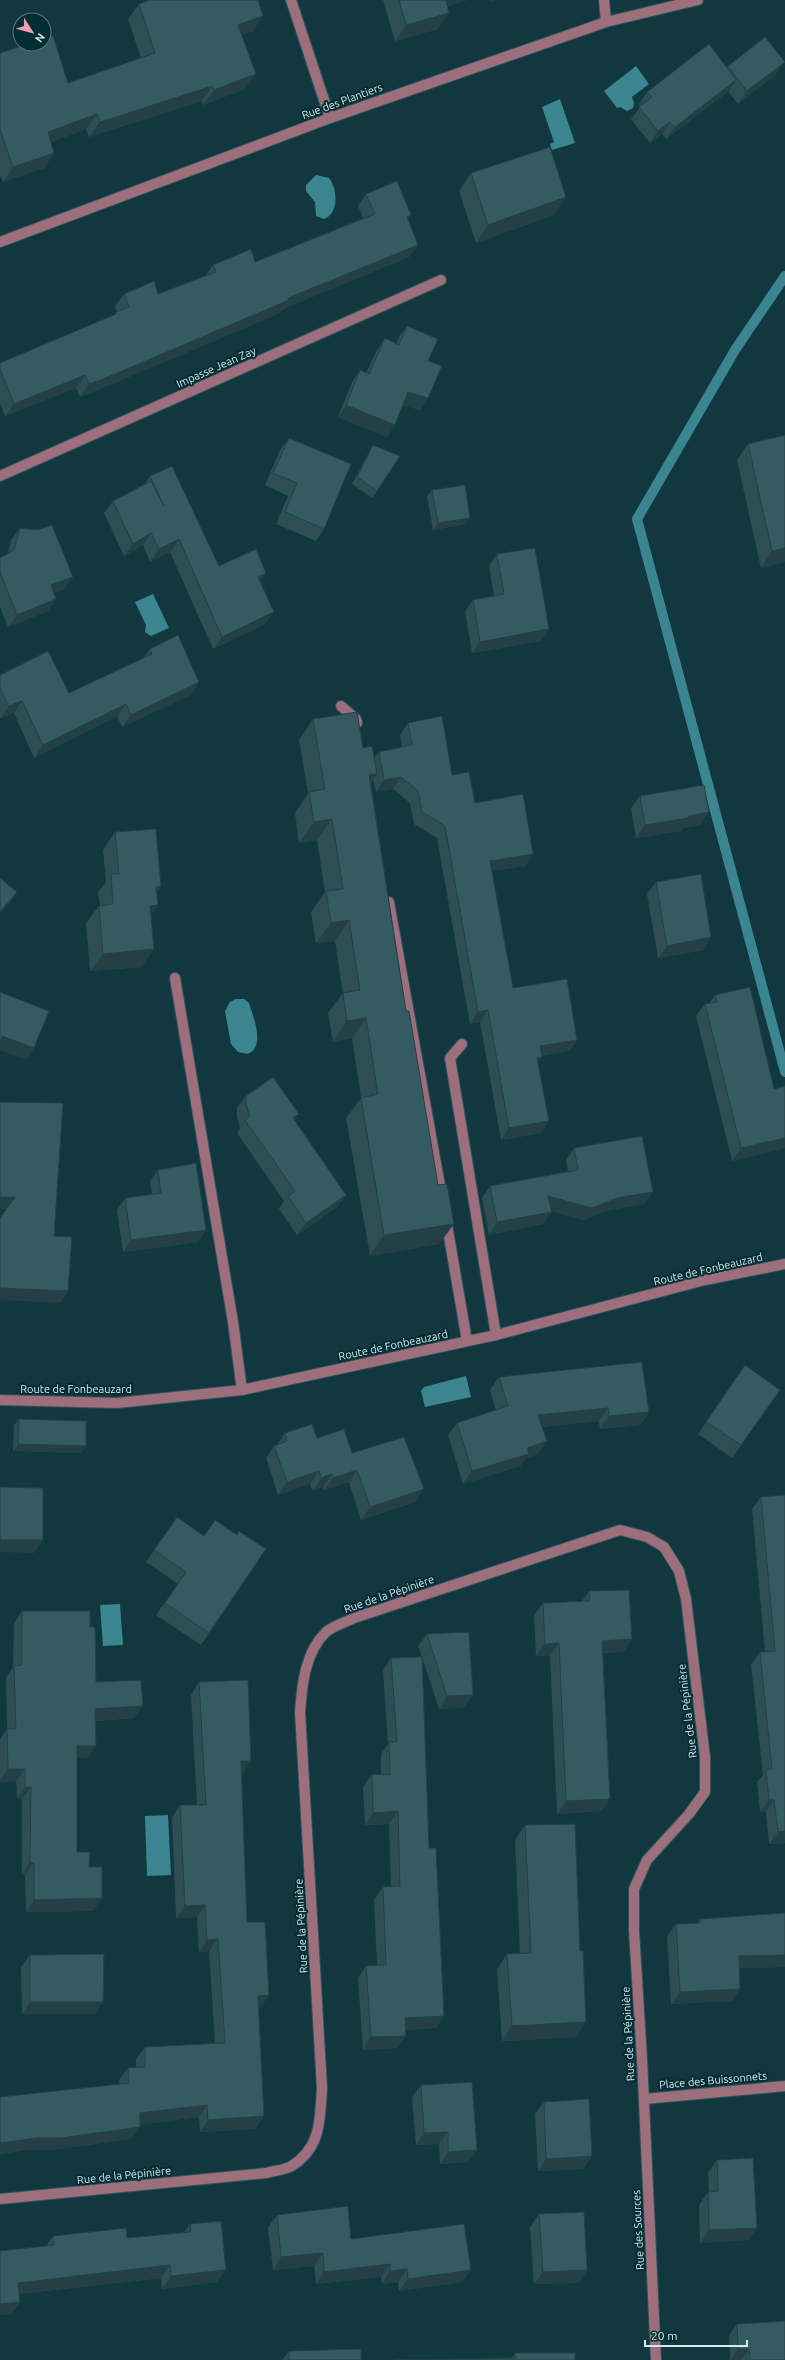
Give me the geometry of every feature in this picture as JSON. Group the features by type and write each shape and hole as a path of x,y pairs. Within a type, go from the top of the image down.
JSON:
{"street":[{"path":"291,0 330,118"},
{"path":"604,0 606,22"},
{"name":"Rue des Plantiers","path":"0,242 330,118 606,22 698,0"},
{"name":"Impasse Jean Zay","path":"0,476 441,280"},
{"path":"341,706 356,719 359,735"},
{"path":"387,892 467,1341"},
{"path":"175,978 233,1322 242,1390"},
{"path":"462,1044 450,1058 496,1335"},
{"name":"Route de Fonbeauzard","path":"0,1400 117,1403 242,1390 496,1335 705,1280 785,1264"},
{"name":"Rue de la Pépinière","path":"0,2199 266,2173 289,2167 308,2152 320,2126 322,2088 300,1712 302,1680 313,1651 326,1631 354,1618 620,1530 647,1537 664,1547 679,1571 686,1600 705,1757 705,1792 689,1814 647,1860 634,1889 634,1931 644,2099"},
{"name":"Place des Buissonnets","path":"644,2099 785,2086"},
{"name":"Rue des Sources","path":"644,2099 656,2360"}],"water":[{"path":"636,66 649,84 632,97 634,103 633,108 627,111 620,107 617,108 604,91"},
{"path":"560,99 575,143 552,150 550,144 554,142 542,107"},
{"path":"316,175 329,178 334,188 336,201 335,207 329,216 324,219 316,216 315,202 306,191 306,185"},
{"path":"153,594 169,628 151,636 145,632 146,625 135,602"},
{"path":"236,999 244,999 249,1003 257,1031 256,1045 248,1054 238,1052 231,1044 225,1011 230,1002"},
{"path":"466,1376 471,1397 425,1407 421,1391 424,1387"},
{"path":"120,1604 123,1645 103,1646 100,1605"},
{"path":"168,1815 171,1875 147,1876 145,1816"}],"building":[{"path":"150,0 258,0 263,16 238,25 256,74 214,90 212,86 100,122 97,114 48,132 54,153 13,167 0,129 0,53 12,49 12,52 52,52 53,36 68,83 155,53 139,4"},
{"path":"399,0 446,0 449,13 406,25"},
{"path":"765,37 785,62 747,91 728,66"},
{"path":"709,44 736,80 675,127 670,122 658,131 639,107 652,97 647,92"},
{"path":"550,147 566,197 488,225 471,173"},
{"path":"397,181 411,215 407,217 418,245 288,298 289,300 101,380 89,384 85,375 14,404 0,369 0,363 116,314 116,312 129,307 124,294 154,281 158,294 216,272 213,265 251,249 255,262 375,214 366,194"},
{"path":"407,326 438,339 428,361 442,366 428,398 408,392 395,425 346,405 360,370 369,374 385,338 399,345"},
{"path":"785,435 785,548 772,551 748,444"},
{"path":"289,438 351,464 324,529 285,512 297,483 273,473"},
{"path":"373,445 400,456 377,491 357,477"},
{"path":"172,466 219,566 256,549 266,573 258,577 274,612 222,637 179,539 159,549 151,533 133,544 113,501 151,481 164,506 150,476"},
{"path":"465,485 470,518 438,523 432,490"},
{"path":"52,525 73,577 51,585 56,599 17,615 0,572 0,558 14,550 20,528 38,530"},
{"path":"535,548 549,629 480,642 473,600 504,594 497,554"},
{"path":"178,635 199,682 131,715 126,704 43,745 22,701 9,706 0,688 0,675 48,651 69,693 152,654 150,649"},
{"path":"357,712 363,748 372,746 377,774 369,775 406,1011 409,1011 438,1185 447,1184 454,1224 384,1235 361,1098 378,1094 366,1018 347,1021 343,993 360,990 349,920 331,923 326,891 343,889 332,819 314,822 309,792 325,789 313,719"},
{"path":"442,716 452,775 469,772 475,803 523,794 533,854 490,861 513,988 567,979 577,1040 540,1046 542,1057 537,1058 549,1121 509,1128 488,1010 478,1012 445,826 422,812 418,791 401,777 384,780 379,752 412,745 408,723"},
{"path":"704,785 709,812 689,816 689,818 645,825 640,796"},
{"path":"156,829 161,886 156,887 158,905 150,906 154,949 103,954 99,906 113,904 111,874 119,874 115,832"},
{"path":"701,874 711,937 667,946 656,882"},
{"path":"0,878 17,892 0,912"},
{"path":"750,987 774,1089 785,1086 785,1138 741,1148 705,1004 717,1002 715,995"},
{"path":"0,992 49,1011 34,1048 2,1036 0,1042"},
{"path":"273,1077 299,1114 293,1118 346,1195 306,1223 288,1196 295,1191 245,1120 250,1117 246,1104 246,1096"},
{"path":"0,1102 63,1103 54,1236 72,1237 68,1291 0,1288 0,1218 15,1197 0,1197"},
{"path":"642,1136 653,1192 617,1198 592,1208 548,1196 552,1212 497,1222 490,1186 578,1170 574,1148"},
{"path":"196,1163 206,1230 131,1240 125,1198 161,1193 158,1170"},
{"path":"642,1362 649,1412 609,1416 608,1408 538,1415 547,1441 527,1448 529,1454 472,1471 457,1423 508,1406 499,1377"},
{"path":"745,1365 780,1390 741,1445 706,1422"},
{"path":"19,1419 86,1421 86,1446 18,1444"},
{"path":"312,1424 317,1438 344,1429 352,1453 404,1437 424,1489 370,1507 357,1470 333,1478 332,1474 321,1478 319,1471 287,1482 274,1446 287,1441 285,1433"},
{"path":"0,1487 43,1488 43,1540 0,1540"},
{"path":"785,1495 785,1831 778,1832 774,1800 769,1800 766,1770 772,1769 760,1652 775,1651 761,1497"},
{"path":"177,1517 204,1536 215,1520 237,1535 239,1531 266,1549 209,1633 165,1603 186,1572 154,1550"},
{"path":"629,1590 632,1639 602,1641 610,1799 566,1801 559,1643 545,1644 543,1603 590,1601 589,1591"},
{"path":"22,1611 90,1611 90,1627 95,1627 96,1682 141,1680 143,1706 95,1709 96,1746 77,1746 77,1852 90,1852 89,1867 102,1867 102,1898 34,1900 34,1863 30,1862 31,1787 25,1787 25,1769 8,1769 7,1729 16,1729 14,1666 22,1665"},
{"path":"469,1632 473,1695 447,1696 427,1634"},
{"path":"422,1657 429,1848 436,1848 444,2016 405,2018 406,2036 371,2037 366,1966 386,1965 383,1887 400,1886 398,1811 373,1813 372,1774 390,1775 389,1742 397,1742 391,1658"},
{"path":"248,1680 251,1761 241,1761 247,1922 265,1922 269,1995 258,1996 264,2116 208,2120 207,2105 140,2113 140,2127 61,2138 37,2138 0,2143 0,2097 129,2083 128,2068 145,2067 145,2047 225,2043 218,1939 207,1940 205,1905 185,1906 180,1805 206,1805 199,1682"},
{"path":"575,1824 580,1951 583,1951 586,2022 512,2026 507,1954 531,1953 525,1825"},
{"path":"785,1913 785,1955 739,1956 740,1989 680,1992 676,1924 700,1923 700,1919"},
{"path":"104,1954 103,2002 30,2002 30,1955"},
{"path":"472,2082 477,2150 448,2152 448,2132 424,2133 421,2085"},
{"path":"589,2099 592,2156 546,2159 544,2102"},
{"path":"753,2158 757,2228 709,2230 708,2192 718,2191 717,2160"},
{"path":"348,2206 351,2239 464,2224 471,2270 408,2279 407,2269 390,2271 390,2264 324,2272 323,2253 281,2257 277,2215"},
{"path":"584,2212 587,2270 543,2272 539,2214"},
{"path":"221,2221 226,2270 171,2276 170,2265 18,2283 20,2302 0,2304 0,2251 54,2245 53,2236 126,2228 127,2238 191,2232 190,2224"},
{"path":"785,2321 785,2360 750,2360 749,2349 738,2349 737,2324"},
{"path":"361,2349 361,2360 289,2360 289,2351"},
{"path":"515,2353 575,2353 575,2360 395,2360 516,2358"}],"waterway":[{"path":"785,276 735,350 637,519 785,1072"}]}
